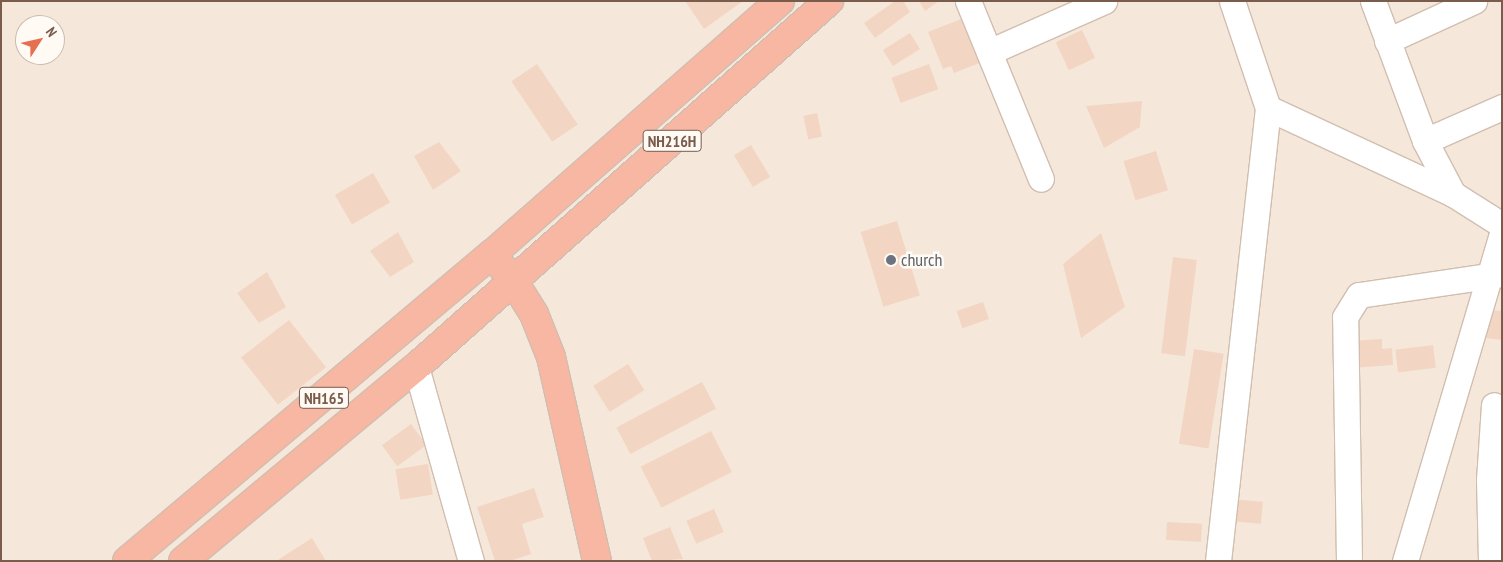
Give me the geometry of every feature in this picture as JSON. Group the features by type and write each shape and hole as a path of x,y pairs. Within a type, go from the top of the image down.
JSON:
{"highway":[{"name":"NH216H","path":"492,254 780,1"},
{"name":"NH216H","path":"514,282 829,1"},
{"path":"492,254 514,282 534,314 551,357 597,561"},
{"name":"NH165","path":"127,561 492,254"},
{"name":"NH165","path":"183,561 416,367 514,282"}],"street":[{"path":"968,1 1041,179"},
{"path":"1218,561 1268,108 1232,1"},
{"path":"1373,1 1425,141 1453,194"},
{"path":"1387,41 1474,1"},
{"path":"989,52 1101,2"},
{"path":"1425,141 1502,107"},
{"path":"1268,108 1453,194 1502,225"},
{"path":"1405,561 1496,275 1502,233"},
{"path":"1349,561 1345,317 1359,295 1496,275"},
{"path":"416,367 471,561"},
{"path":"1491,561 1489,480 1494,405"}],"shaded area":[{"path":"1,1 1502,1 1502,561 1,561"}],"building":[{"path":"685,1 743,1 704,29"},
{"path":"895,1 903,1 910,12 875,38 864,23"},
{"path":"919,1 939,1 925,11"},
{"path":"969,16 987,60 954,73 951,66 943,69 928,32"},
{"path":"1082,30 1095,58 1069,70 1056,42"},
{"path":"910,33 920,49 893,66 883,50"},
{"path":"537,64 578,125 552,142 511,81"},
{"path":"929,64 938,89 901,103 891,78"},
{"path":"1142,101 1140,127 1104,148 1086,106"},
{"path":"817,113 822,136 808,139 803,116"},
{"path":"439,142 461,171 433,190 414,156"},
{"path":"751,145 770,177 753,187 734,155"},
{"path":"1156,151 1168,190 1135,200 1123,161"},
{"path":"373,173 390,202 352,224 335,195"},
{"path":"897,221 920,296 883,307 861,232"},
{"path":"398,232 414,262 390,277 370,251"},
{"path":"1101,233 1125,307 1081,338 1063,264"},
{"path":"1173,257 1197,260 1185,356 1161,353"},
{"path":"267,272 286,307 259,323 237,293"},
{"path":"983,302 989,319 962,328 957,311"},
{"path":"1488,310 1502,311 1502,340 1485,338"},
{"path":"289,320 326,367 278,405 241,358"},
{"path":"1382,339 1382,349 1392,348 1393,365 1352,368 1350,341"},
{"path":"1433,345 1436,368 1398,372 1395,350"},
{"path":"1194,349 1224,354 1209,449 1179,444"},
{"path":"628,364 644,390 610,412 593,386"},
{"path":"702,382 716,408 630,454 616,428"},
{"path":"411,424 426,445 397,466 382,445"},
{"path":"711,431 732,472 661,508 641,467"},
{"path":"428,464 433,495 400,500 395,469"},
{"path":"534,488 544,517 522,524 531,554 510,561 495,561 477,507"},
{"path":"1231,499 1263,502 1261,524 1229,521"},
{"path":"714,509 724,532 696,544 686,521"},
{"path":"1167,522 1202,524 1201,542 1166,540"},
{"path":"670,527 683,559 652,561 643,538"},
{"path":"312,538 326,561 276,561"}],"place":[{"name":"church","path":"891,260"}]}
